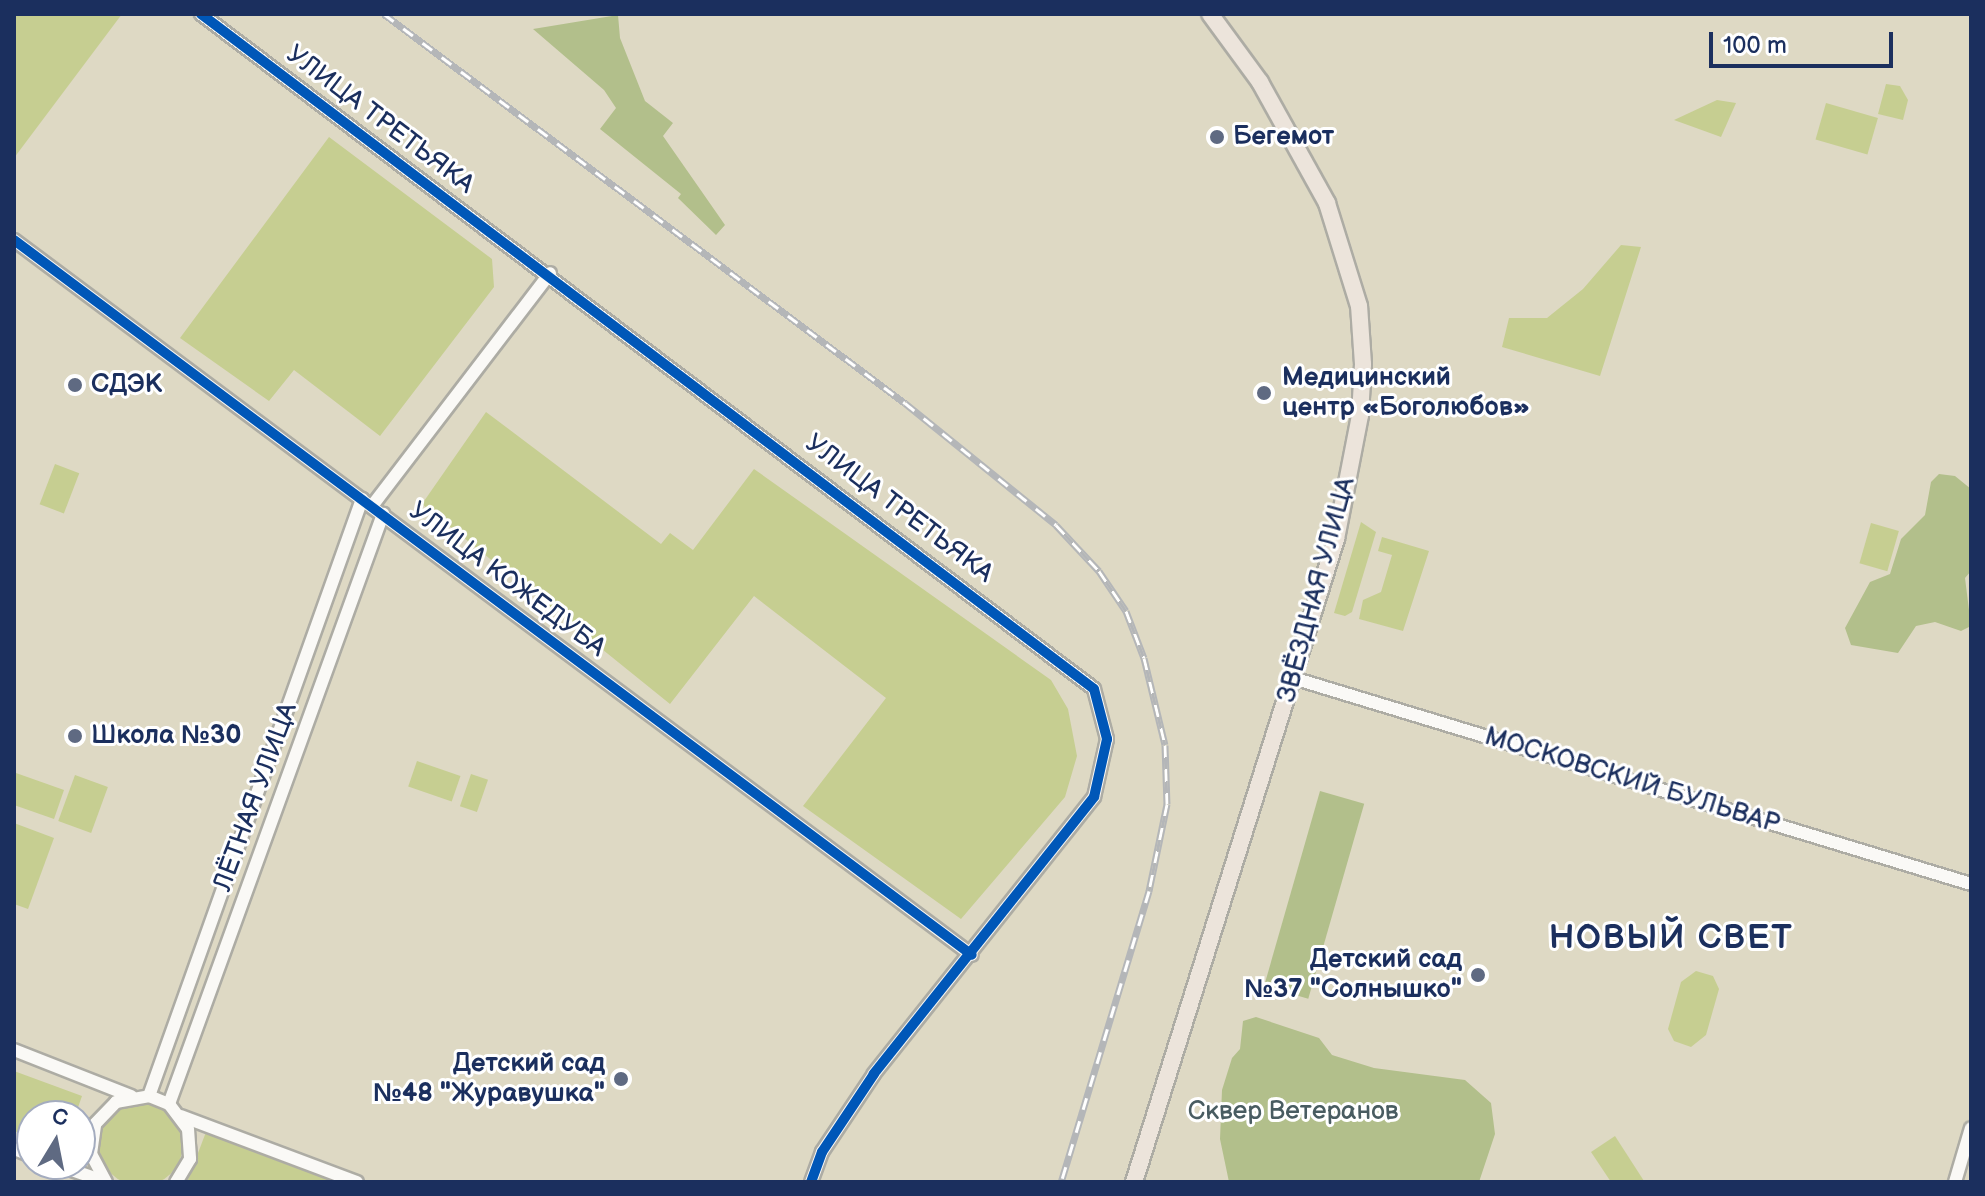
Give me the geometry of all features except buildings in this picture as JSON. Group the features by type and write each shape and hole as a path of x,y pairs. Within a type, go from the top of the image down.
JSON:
{"main road":[{"name":"ЗВЁЗДНАЯ УЛИЦА","path":"1134,1182 1343,513 1360,415 1359,306 1327,203 1260,82 1210,14"}],"street":[{"name":"УЛИЦА ТРЕТЬЯКА","path":"201,14 550,273 1094,689 1107,739 1094,797 972,955 874,1074 822,1152 811,1182"},
{"name":"УЛИЦА КОЖЕДУБА","path":"14,240 972,955"},
{"name":"ЛЁТНАЯ УЛИЦА","path":"149,1096 373,506 550,273"},
{"name":"ЛЁТНАЯ УЛИЦА","path":"169,1104 373,506"},
{"name":"МОСКОВСКИЙ БУЛЬВАР","path":"1293,678 1971,884"},
{"path":"14,1050 131,1096 149,1096 169,1104 181,1116 357,1182"},
{"path":"105,1182 91,1154 91,1139 104,1111 131,1096"},
{"path":"176,1182 190,1159 191,1144 181,1116"},
{"path":"1955,1182 1971,1128"}],"green space":[{"path":"14,14 122,14 14,158"},
{"path":"618,15 620,38 645,101 673,123 663,136 725,225 716,235 678,198 681,194 600,129 616,108 604,90 533,29"},
{"path":"1886,84 1900,86 1908,100 1903,120 1878,114"},
{"path":"1717,100 1736,103 1721,137 1674,120"},
{"path":"1826,103 1878,118 1867,154 1816,140"},
{"path":"329,137 492,259 494,287 380,436 294,370 269,401 180,338"},
{"path":"1621,245 1641,247 1600,376 1502,347 1509,318 1547,318 1583,289"},
{"path":"486,412 661,544 670,533 693,550 754,469 1051,680 1068,709 1077,756 1065,797 961,919 803,806 886,698 754,596 670,704 422,504"},
{"path":"55,464 79,473 64,513 40,504"},
{"path":"1939,474 1955,476 1971,489 1971,571 1965,578 1971,626 1961,631 1935,622 1916,626 1898,653 1851,645 1845,628 1870,582 1890,574 1901,539 1925,515 1931,482"},
{"path":"1361,522 1376,532 1352,612 1345,616 1334,613"},
{"path":"1871,523 1899,531 1887,571 1859,563"},
{"path":"1382,537 1429,551 1403,631 1359,619 1363,600 1381,592 1392,555 1378,551"},
{"path":"417,761 460,776 452,802 408,787"},
{"path":"16,773 64,790 54,819 14,805"},
{"path":"471,774 488,780 477,812 460,806"},
{"path":"75,775 108,787 91,833 58,821"},
{"path":"1320,791 1364,804 1308,999 1264,986"},
{"path":"14,823 54,838 28,909 14,904"},
{"path":"1696,971 1713,976 1719,989 1706,1035 1691,1047 1674,1041 1668,1029 1681,982"},
{"name":"Сквер Ветеранов","path":"1256,1017 1319,1038 1332,1055 1374,1068 1465,1080 1491,1103 1495,1134 1479,1182 1229,1182 1220,1139 1222,1090 1232,1058 1240,1049 1243,1021"},
{"path":"14,1071 82,1096 81,1100 16,1100 14,1131"},
{"path":"141,1102 157,1105 171,1114 180,1128 183,1144 180,1160 171,1174 157,1183 141,1186 125,1183 111,1174 102,1160 99,1144 102,1128 111,1114 125,1105"},
{"path":"206,1132 341,1182 187,1182"},
{"path":"1615,1136 1643,1182 1611,1182 1591,1152"}],"railway":[{"path":"384,14 905,403 1056,525 1099,571 1126,611 1144,658 1165,745 1167,804 1149,891 1061,1182"}],"cycle path":[{"path":"201,14 1094,689 1107,739 1094,797 874,1074 822,1152 811,1182"},
{"path":"14,240 972,955"}],"place":[{"name":"Бегемот","path":"1217,137"},
{"name":"СДЭК","path":"75,385"},
{"name":"Медицинский центр «Боголюбов»","path":"1264,393"},
{"name":"Школа №30","path":"75,736"},
{"name":"Детский сад №37 \"Солнышко\"","path":"1478,975"},
{"name":"Детский сад №48 \"Журавушка\"","path":"621,1079"}],"district":[{"name":"НОВЫЙ СВЕТ","path":"1671,938"}]}
